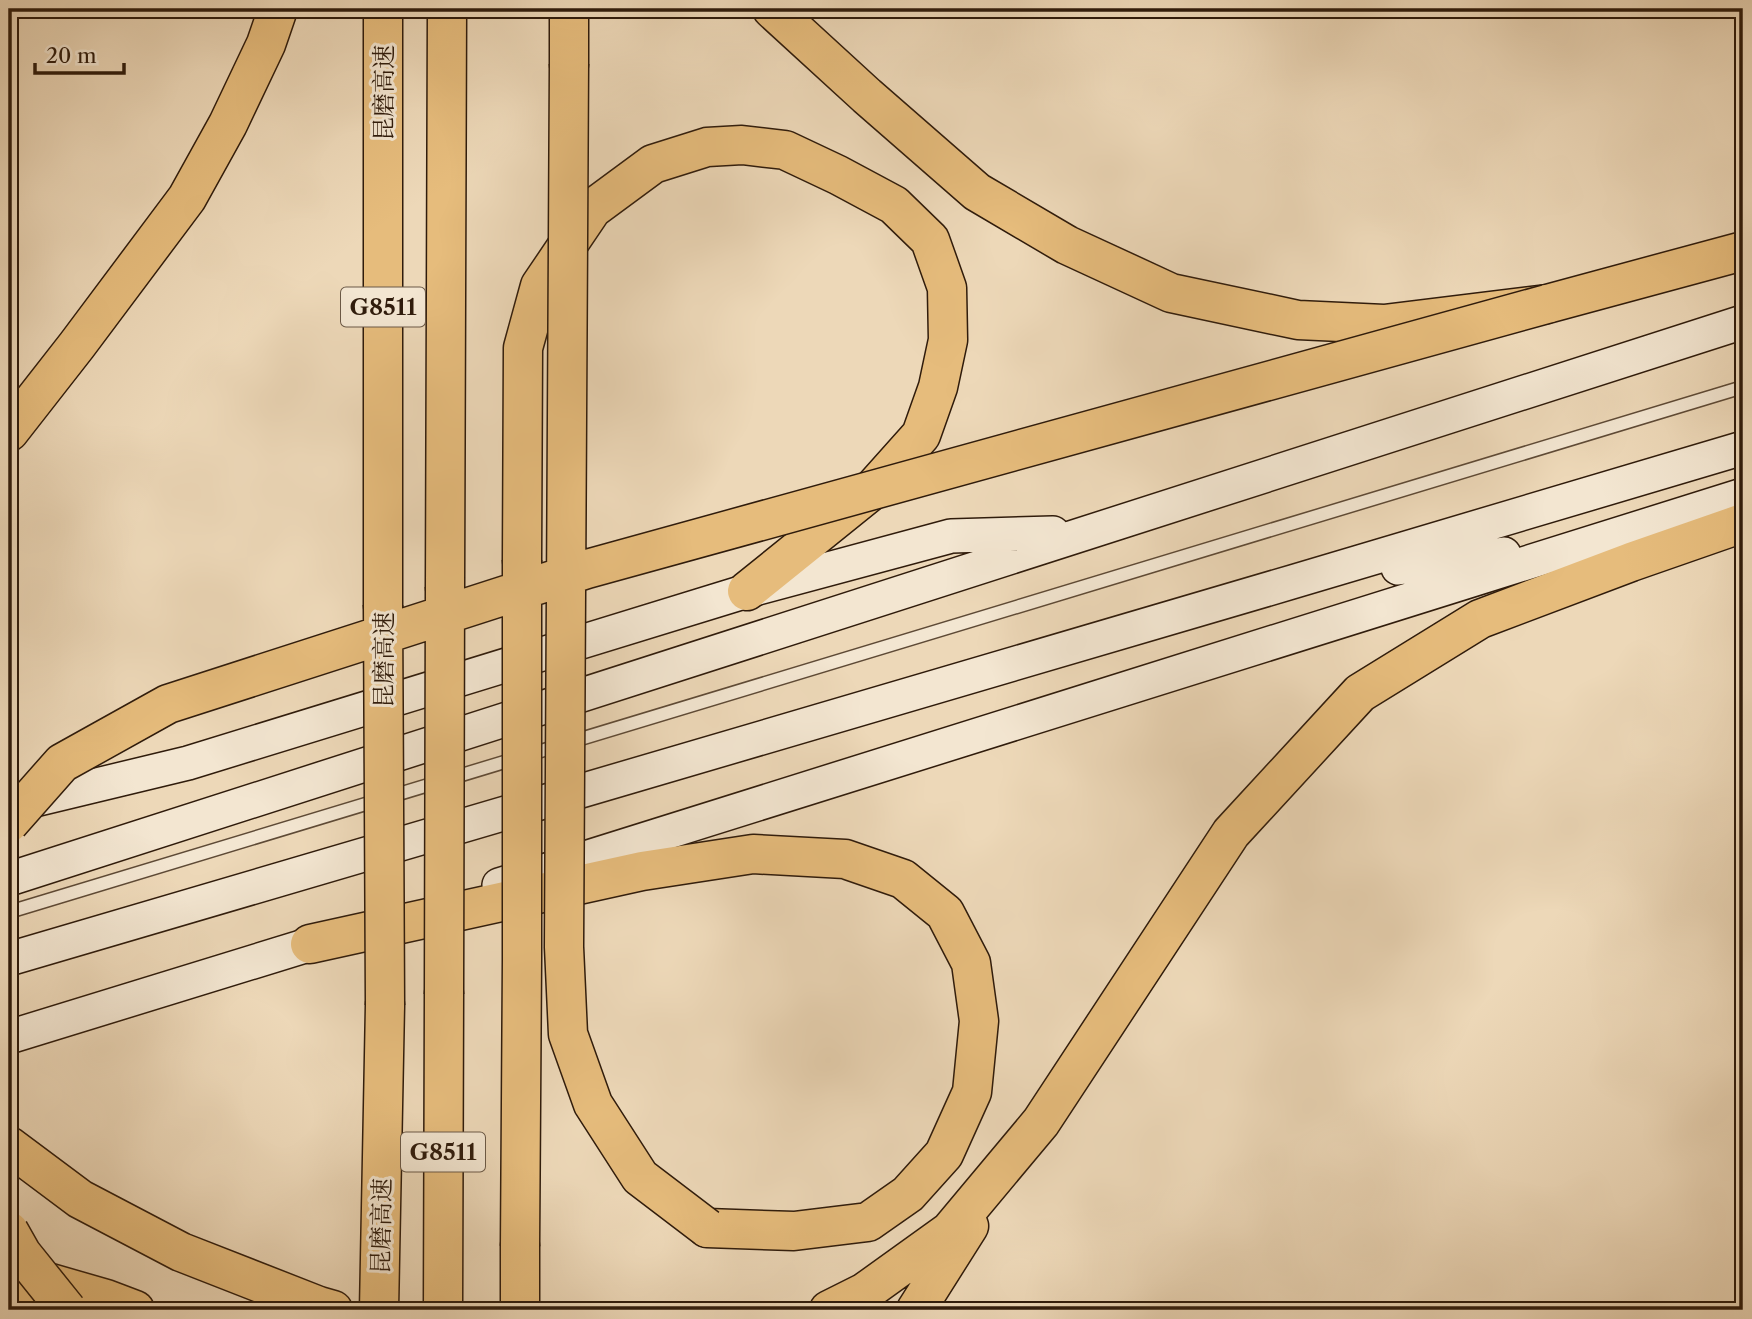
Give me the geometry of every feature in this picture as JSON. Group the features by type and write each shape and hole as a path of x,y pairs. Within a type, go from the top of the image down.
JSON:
{"highway":[{"name":"昆磨高速","path":"379,1310 385,1005 383,9"},
{"name":"G8511","path":"443,1310 447,9"},
{"path":"310,944 642,871 753,854 845,859 903,879 945,913 971,963 979,1021 972,1091 944,1154 908,1194 868,1222 794,1231 707,1228 640,1178 593,1104 568,1034 564,947 569,64 569,9"},
{"path":"9,432 187,198 228,124 261,56 278,10"},
{"path":"777,14 977,192 1067,245 1171,293 1298,320 1384,324 1547,304"},
{"path":"520,1310 523,348 540,286 592,209 653,164 706,147 742,145 785,150 894,205 930,240 947,288 948,340 938,387 921,435 871,491 747,591"},
{"path":"9,823 62,763 168,704 587,569 1743,251"},
{"path":"830,1310 865,1292 950,1231 1041,1122 1231,833 1360,693 1480,620 1631,562 1743,523"},
{"path":"916,1310 1022,1145"},
{"path":"9,1146 80,1199 181,1252 333,1310"},
{"path":"12,1249 67,1310"},
{"path":"12,1249 106,1298 135,1310"},
{"path":"9,1305 23,1310"}],"main road":[{"path":"9,879 1743,322"},
{"path":"9,959 1743,448"},
{"path":"9,1037 1743,495"},
{"path":"9,806 188,762 747,591 951,536 1091,532"},
{"path":"1292,582 1598,541"}],"lane":[{"path":"9,912 1743,387"}]}
